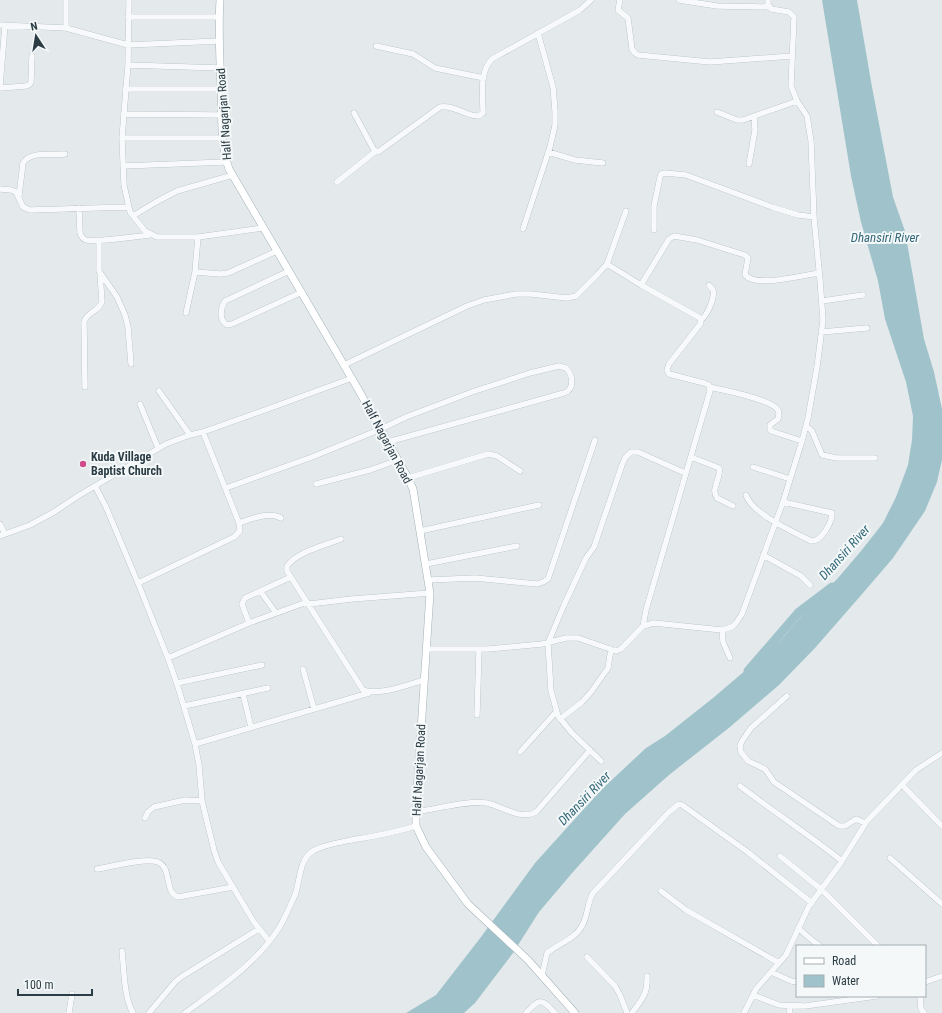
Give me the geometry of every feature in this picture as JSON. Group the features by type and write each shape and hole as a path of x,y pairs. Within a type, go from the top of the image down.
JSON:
{"main road":[{"name":"Half Nagarjan Road","path":"220,0 219,41 221,114 226,162 263,228 352,378 408,478 412,489 429,580 430,593 416,826 426,847 468,904 528,960 575,1013"}],"street":[{"path":"66,0 66,28"},
{"path":"129,0 128,65 122,138 124,185 128,207 140,227 150,235"},
{"path":"338,182 376,151 380,151 440,106 452,108 475,116 483,113 484,78 487,64 492,59 580,10 591,0"},
{"path":"620,0 618,10 628,18 632,49 635,54 710,62 792,56"},
{"path":"426,649 478,650 548,643 566,638 578,638 616,651 621,649 643,626 654,623 722,630 732,627 739,619 783,502 802,441 819,358 823,316 814,217 811,141 808,120 797,101 791,86 794,17 789,12 774,10 770,7 717,6 690,3 679,0"},
{"path":"768,0 770,7"},
{"path":"128,17 219,17"},
{"path":"32,56 31,82 29,84 26,86 0,87 2,25 66,28 128,45 219,41"},
{"path":"523,229 548,152 555,125 554,98 551,78 538,33"},
{"path":"376,46 413,54 435,68 484,78"},
{"path":"128,65 220,68"},
{"path":"125,88 221,89"},
{"path":"717,112 740,121 797,101"},
{"path":"354,113 371,145 376,151"},
{"path":"123,114 221,114"},
{"path":"749,164 755,130 754,117"},
{"path":"122,138 223,138"},
{"path":"548,152 575,160 603,163"},
{"path":"19,196 23,163 25,160 34,156 65,154"},
{"path":"123,166 226,162"},
{"path":"654,230 654,206 661,174 665,173 686,174 772,207 798,215 814,217"},
{"path":"133,216 156,202 177,192 233,176"},
{"path":"0,189 16,192 23,207 30,210 128,207"},
{"path":"79,208 80,233 86,240 150,235 157,237 198,237 263,228"},
{"path":"344,365 461,309 484,300 522,294 561,298 573,297 607,264 626,211"},
{"path":"641,285 669,239 674,236 697,240 745,255 748,258 745,275 753,280 763,281 820,273"},
{"path":"186,313 195,272 198,237"},
{"path":"85,387 84,322 86,316 96,310 102,302 99,271 99,240"},
{"path":"195,272 220,274 228,273 277,251"},
{"path":"607,264 641,285 698,316 701,320"},
{"path":"99,271 117,297 125,315 128,327 131,364"},
{"path":"289,271 225,301 222,306 221,316 223,322 227,325 232,324 302,292"},
{"path":"709,285 713,292 712,301 708,312 669,364 667,370 669,374 704,383 709,387 757,398 768,403 777,408 778,412 778,419 770,425 771,431 802,441"},
{"path":"822,301 863,295"},
{"path":"822,332 867,328"},
{"path":"226,488 312,457 444,402 530,373 563,366 571,374 572,380 568,392 388,442"},
{"path":"0,524 2,535 30,525 158,448 190,435 203,432 352,378"},
{"path":"643,626 646,610 685,473 710,391 709,387"},
{"path":"159,391 190,435"},
{"path":"140,404 158,448"},
{"path":"806,426 812,431 822,455 837,458 875,458"},
{"path":"138,583 234,538 240,531 239,523 226,488 203,432"},
{"path":"429,580 475,578 537,584 548,579 595,440"},
{"path":"602,761 560,719 556,712 551,691 548,643 586,558 594,547 625,458 631,452 638,452 685,473"},
{"path":"408,478 488,454 497,456 520,471"},
{"path":"691,457 719,468 720,472 715,488 715,496 734,506"},
{"path":"316,484 370,470 398,460"},
{"path":"753,467 790,479"},
{"path":"95,486 106,507 138,583 177,683 195,744 199,765 202,801 216,857 259,929 269,941"},
{"path":"746,496 752,505 775,522 813,541 820,538 832,517 831,512 783,502"},
{"path":"420,531 539,505"},
{"path":"239,523 269,515 281,518"},
{"path":"341,539 294,559 287,566 287,571 363,690 370,693"},
{"path":"426,564 517,546"},
{"path":"763,555 801,576 810,585"},
{"path":"249,623 243,608 243,601 245,598 291,577"},
{"path":"261,592 276,613"},
{"path":"168,658 249,623 308,603 352,598 430,593"},
{"path":"722,630 722,642 730,658"},
{"path":"560,719 582,702 591,692 608,668 611,649"},
{"path":"476,715 478,650"},
{"path":"177,683 262,665"},
{"path":"303,669 314,709"},
{"path":"195,744 370,693 424,680"},
{"path":"184,706 268,688"},
{"path":"243,694 251,727"},
{"path":"788,696 751,728 742,741 740,746 746,759 763,767 774,782 839,826 845,826 856,819 865,824"},
{"path":"520,752 556,712"},
{"path":"416,812 464,804 485,803 523,815 533,815 590,750"},
{"path":"744,1013 756,989 786,955 812,902 842,861 870,817 916,770 942,752"},
{"path":"902,785 942,826"},
{"path":"740,786 779,816 813,838 842,861"},
{"path":"145,818 148,812 154,807 185,800 202,801"},
{"path":"542,976 547,953 573,936 582,927 590,898 593,893 669,812 679,804 749,853 812,902"},
{"path":"184,1013 237,973 269,941 279,928 290,907 304,861 312,851 334,844 395,832 416,826"},
{"path":"780,856 822,890 877,945"},
{"path":"890,858 942,904"},
{"path":"97,869 143,861 157,861 166,868 171,891 174,896 178,897 233,887"},
{"path":"661,891 686,910 779,963"},
{"path":"798,928 818,945"},
{"path":"149,1013 181,977 259,929"},
{"path":"122,951 127,994 133,1013"},
{"path":"588,957 615,986 627,1013"},
{"path":"771,972 791,982 796,982"},
{"path":"632,1013 646,993 647,976"},
{"path":"926,982 942,976"},
{"path":"70,1013 72,994"},
{"path":"753,995 779,1005 789,1006 813,1006 872,997"},
{"path":"920,997 921,1009 924,1013"},
{"path":"526,1013 534,1003 538,1002 545,1003 555,1013"},
{"path":"789,1006 790,1013"}],"water":[{"name":"Dhansiri River","path":"822,0 857,0 893,197 905,231 924,339 934,372 942,409 942,460 937,482 925,511 893,558 815,648 779,685 730,727 669,775 625,814 539,912 513,953 475,1003 464,1013 406,1013 436,995 535,863 601,790 646,748 665,736 713,698 781,640 861,551 883,523 896,497 908,465 912,440 913,416 906,382 885,319 878,281 861,222 851,176"}],"waterway":[{"name":"Dhansiri River","path":"748,671 799,612 832,587"}],"place":[{"name":"Kuda Village Baptist Church","path":"83,464"}]}
